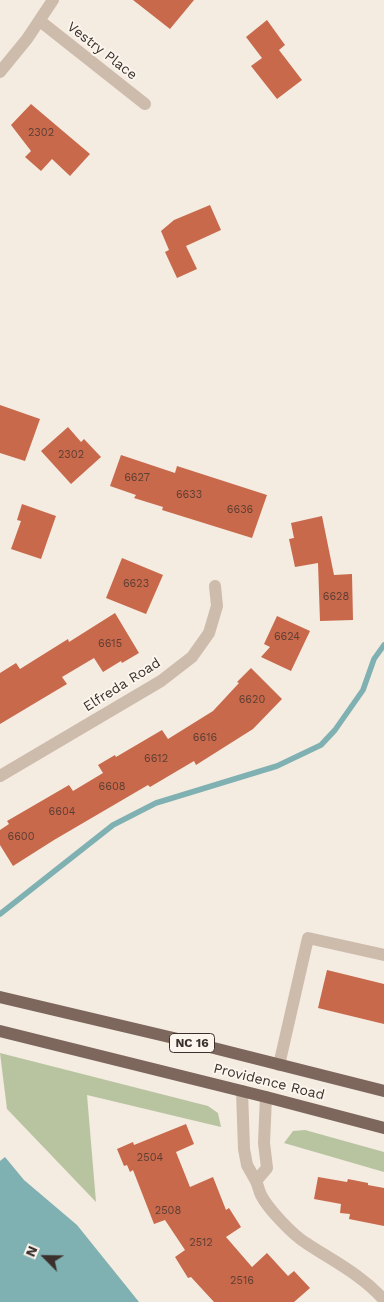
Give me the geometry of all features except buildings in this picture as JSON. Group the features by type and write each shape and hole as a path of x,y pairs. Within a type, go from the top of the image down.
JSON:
{"main road":[{"name":"Providence Road","path":"0,997 384,1091"},
{"name":"Providence Road","path":"0,1031 384,1128"}],"street":[{"path":"0,72 27,39 53,0"},
{"name":"Vestry Place","path":"40,21 145,104"},
{"name":"Elfreda Road","path":"0,776 160,681 192,657 209,633 217,606 215,586"},
{"path":"279,1065 308,938 384,955"},
{"path":"242,1091 244,1149 247,1165 256,1180 262,1196 276,1216 304,1242 349,1270 373,1288 384,1300"},
{"path":"256,1180 267,1168 264,1143 266,1097"}],"green space":[{"path":"0,1053 208,1106 218,1113 221,1127 87,1095 96,1202 7,1109"},
{"path":"305,1130 384,1152 384,1172 284,1143 293,1131"}],"water":[{"path":"5,1157 24,1180 77,1225 139,1302 0,1302 0,1161"}],"waterway":[{"path":"0,914 113,825 156,803 277,766 321,745 335,730 363,690 374,659 384,645"}]}
